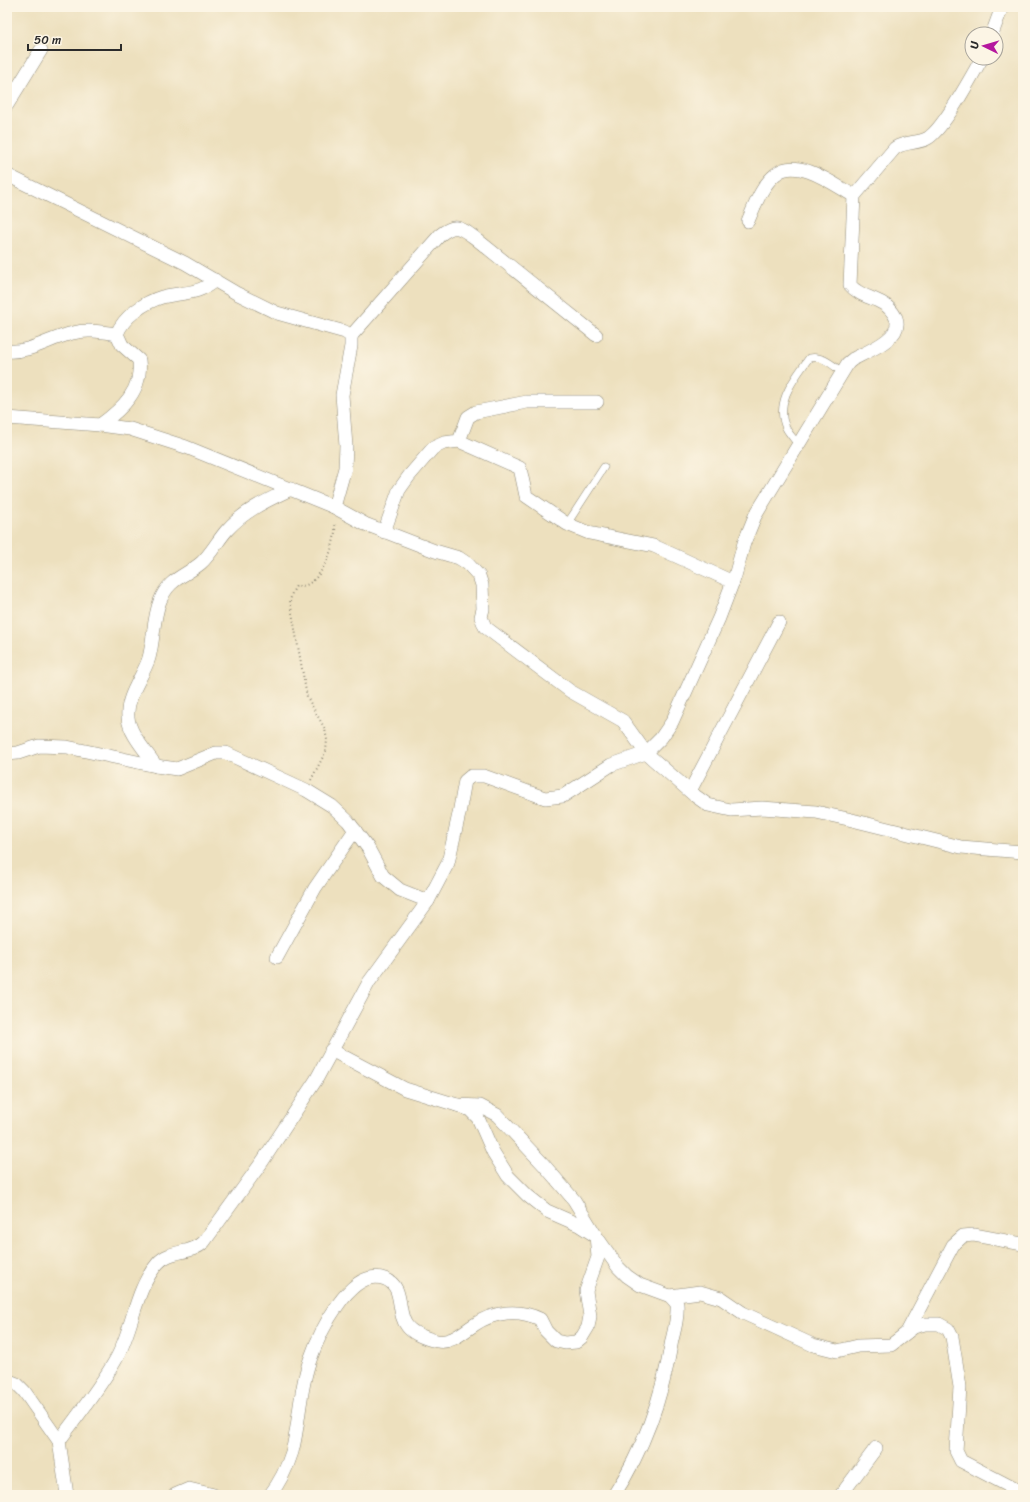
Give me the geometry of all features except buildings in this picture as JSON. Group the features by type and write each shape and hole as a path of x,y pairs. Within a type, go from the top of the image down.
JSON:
{"street":[{"path":"995,26 1002,7"},
{"path":"7,105 41,50"},
{"path":"59,1441 116,1360 140,1296 152,1271 164,1257 199,1246 204,1242 262,1162 316,1080 369,982 428,901 448,863 460,814 466,780 471,776 484,776 545,798 563,796 611,765 646,753 661,738 672,722 719,618 733,582 744,543 755,516 799,446 842,372 853,358 891,338 897,321 892,311 883,303 855,291 850,285 854,196 901,144 929,137 943,121 977,66"},
{"path":"748,221 762,191 777,173 790,168 802,168 854,196"},
{"path":"7,175 185,263 236,294 277,313 345,332 351,336"},
{"path":"334,508 345,468 346,446 342,395 351,346 351,336 440,235 447,229 455,227 462,229 475,238 596,335"},
{"path":"117,334 127,318 150,303 162,298 201,290 215,280"},
{"path":"7,351 31,349 45,342 74,332 92,331 117,334"},
{"path":"100,425 120,410 132,396 137,381 139,360 122,345 117,334"},
{"path":"459,441 468,417 476,412 527,402 596,402"},
{"path":"7,418 100,425 130,429 186,447 334,508 384,532 459,558 468,564 479,576 482,585 483,608 481,618 485,627 570,691 623,721 646,753 708,805 731,810 762,808 816,812 848,818 961,847 1023,852"},
{"path":"384,532 399,490 409,476 433,448 444,443 459,441 520,468 526,496 567,524 589,533 654,546 733,582"},
{"path":"156,766 131,729 128,717 128,706 149,658 159,602 175,579 191,571 202,562 228,529 242,515 257,505 291,490"},
{"path":"690,791 779,622"},
{"path":"7,754 18,753 39,746 67,747 177,769 216,753 226,753 306,790 332,806 355,830 368,848 383,876 400,890 428,901"},
{"path":"277,957 315,888 355,830"},
{"path":"331,1050 406,1089 470,1110 478,1118 493,1152 508,1176 528,1196 547,1211 579,1225 596,1236"},
{"path":"457,1105 480,1106 497,1115 544,1165 574,1200 596,1236 618,1267 627,1276 640,1285 670,1296 700,1292 721,1298 743,1313 813,1345 838,1351 858,1346 891,1345 914,1327 925,1324 939,1324 948,1329 952,1337 960,1388 956,1451 962,1461 1015,1489 1021,1495"},
{"path":"905,1335 953,1245 963,1236 974,1235 1023,1244"},
{"path":"270,1495 280,1482 292,1452 310,1360 332,1312 349,1291 359,1282 372,1278 385,1279 393,1283 399,1296 401,1313 407,1327 421,1335 438,1341 447,1341 476,1323 507,1312 523,1312 540,1319 546,1331 556,1341 565,1343 576,1342 582,1337 588,1327 590,1316 586,1291 598,1257 596,1236"},
{"path":"614,1495 641,1446 666,1374 677,1311 676,1304 670,1296"},
{"path":"7,1380 17,1384 24,1391 59,1441 67,1495"},
{"path":"841,1495 876,1448"},
{"path":"175,1495 190,1489 214,1495"}],"lane":[{"path":"799,446 786,428 782,414 784,400 789,386 809,358 817,356 830,362 842,372"},
{"path":"567,524 604,467"}],"path":[{"path":"306,790 326,751 327,740 325,729 306,697 290,601 296,586 308,584 316,578 335,541 336,528 334,508"}]}
